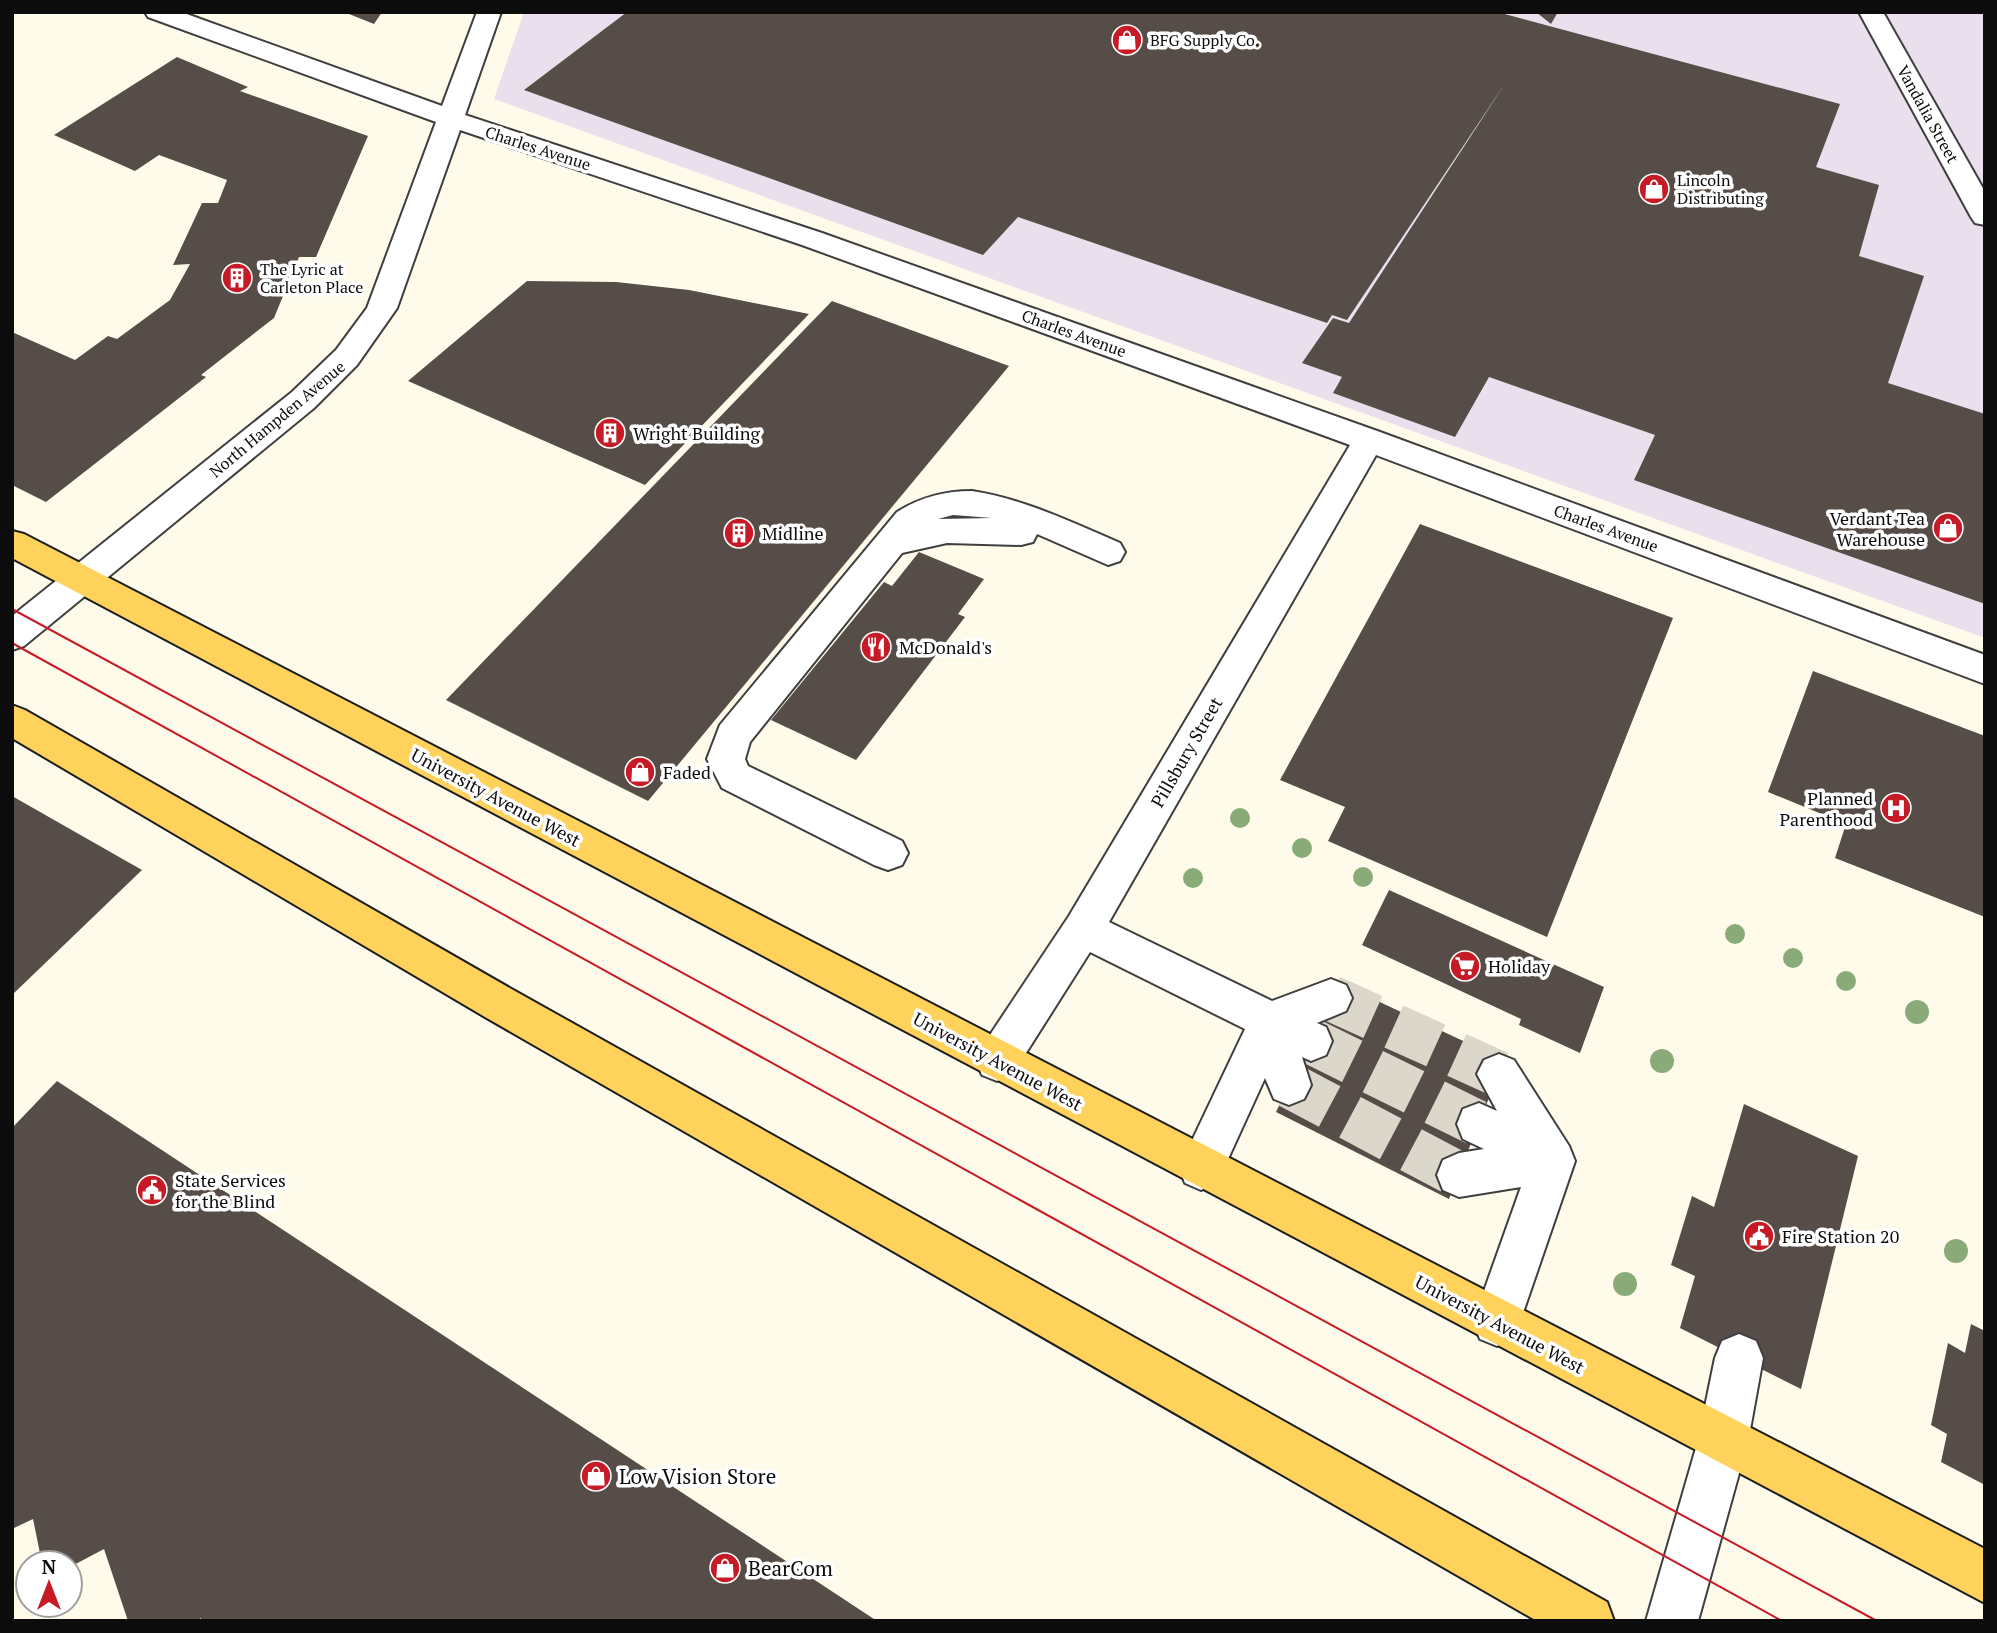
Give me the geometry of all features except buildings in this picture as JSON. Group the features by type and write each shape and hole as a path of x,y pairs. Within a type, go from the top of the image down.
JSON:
{"main road":[{"name":"University Avenue West","path":"12,543 1200,1168 1985,1577"},
{"path":"12,720 500,1004 1588,1621"}],"street":[{"name":"Charles Avenue","path":"157,12 449,118 812,239 1369,440 1985,670"},
{"name":"North Hampden Avenue","path":"22,628 312,392 341,366 366,336 382,308 489,12"},
{"name":"Vandalia Street","path":"1871,12 1985,216"},
{"name":"Pillsbury Street","path":"998,1060 1083,929 1369,440"},
{"path":"888,853 734,777 726,759 733,736 909,521 927,509 953,503 978,504 1004,510 1108,552"},
{"path":"1083,929 1311,1041"},
{"path":"1200,1168 1270,1021 1332,998"},
{"path":"1270,1021 1289,1085"},
{"path":"1499,1074 1553,1161"},
{"path":"1479,1124 1553,1161"},
{"path":"1460,1175 1553,1161"},
{"path":"1497,1322 1553,1161"},
{"path":"1672,1621 1723,1441 1739,1358"}],"shaded area":[{"path":"524,12 1985,12 1985,638 494,99"}],"tunnel":[{"path":"1331,998 1499,1074"},
{"path":"1311,1041 1479,1124"},
{"path":"1289,1085 1459,1175"}],"tram line":[{"path":"12,609 1877,1621"},
{"path":"12,643 1782,1621"}],"place":[{"name":"BFG Supply Co.","path":"1127,40"},
{"name":"Lincoln Distributing","path":"1654,189"},
{"name":"The Lyric at Carleton Place","path":"237,278"},
{"name":"Wright Building","path":"610,433"},
{"name":"Verdant Tea Warehouse","path":"1948,528"},
{"name":"Midline","path":"739,533"},
{"name":"McDonald's","path":"876,647"},
{"name":"Faded","path":"640,772"},
{"name":"Planned Parenthood","path":"1896,808"},
{"name":"Holiday","path":"1465,966"},
{"name":"State Services for the Blind","path":"152,1190"},
{"name":"Fire Station 20","path":"1759,1236"},
{"name":"Low Vision Store","path":"596,1476"},
{"name":"BearCom","path":"725,1568"}]}
